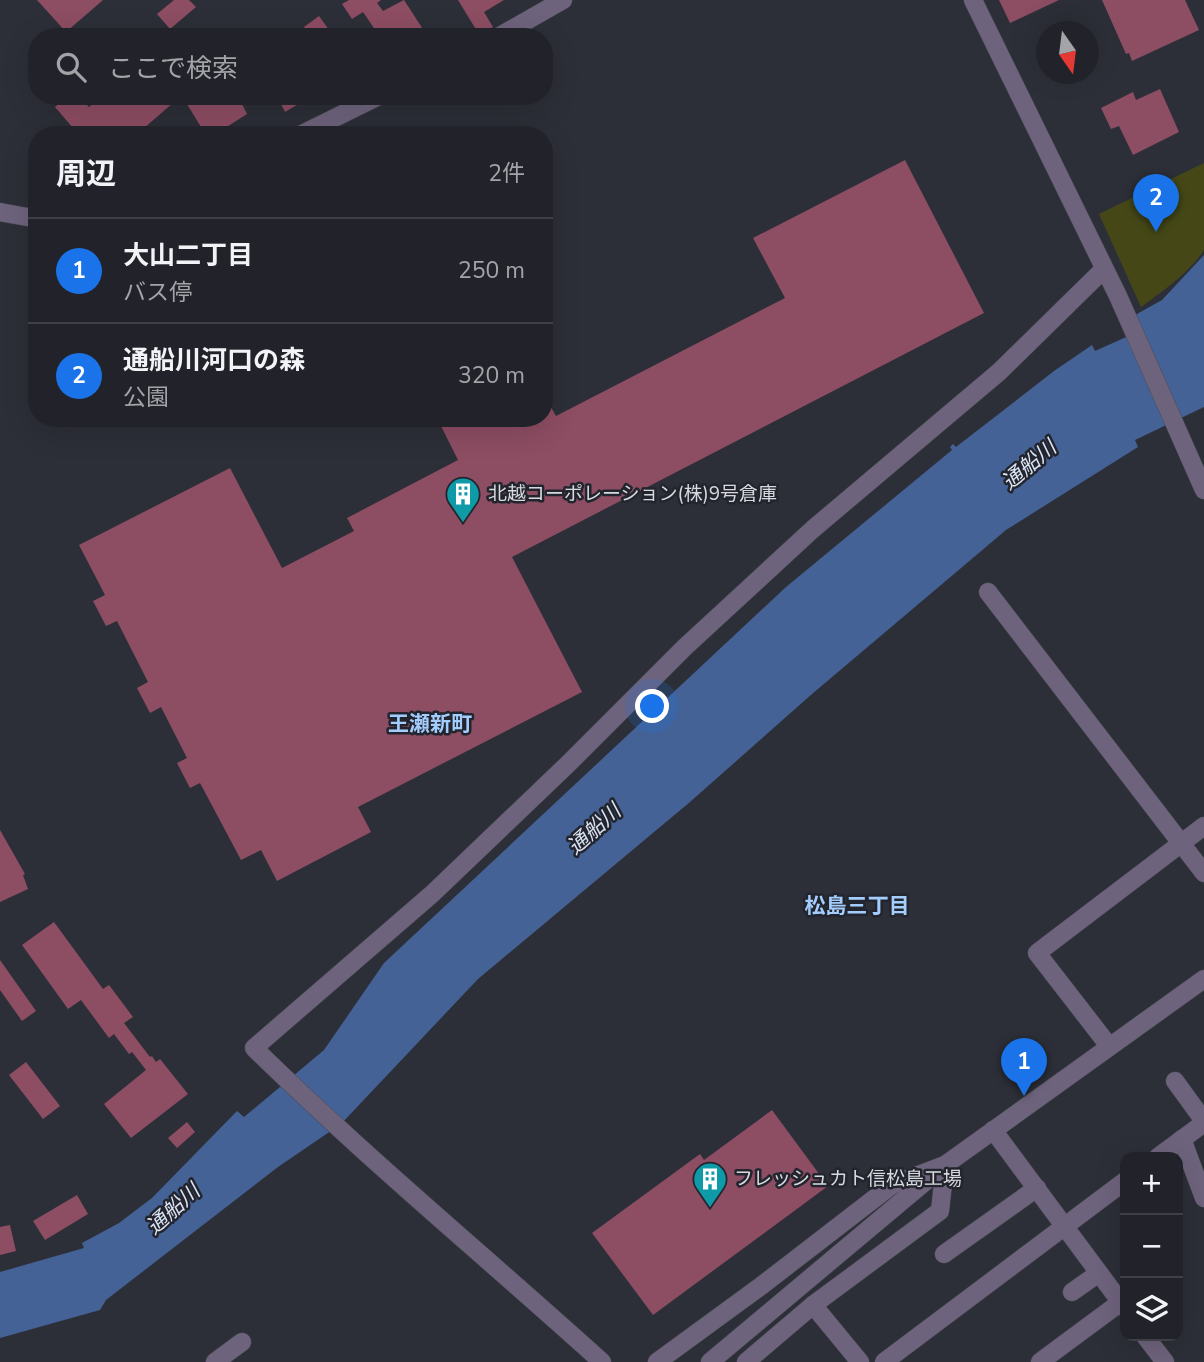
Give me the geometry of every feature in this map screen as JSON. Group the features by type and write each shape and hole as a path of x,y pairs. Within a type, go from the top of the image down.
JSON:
{"street":[{"path":"514,28 563,0"},
{"path":"973,0 1118,296 1204,490"},
{"path":"318,126 361,105"},
{"path":"1,210 28,217"},
{"path":"601,1362 509,1278 337,1129 254,1048 432,894 695,637 813,529 999,372 1104,270"},
{"path":"988,592 1204,873"},
{"path":"1110,1046 1037,953 1204,826"},
{"path":"710,1362 945,1165 1204,979"},
{"path":"1165,1152 1204,1122 1175,1081"},
{"path":"993,1130 1098,1273 1120,1295"},
{"path":"1182,1139 1204,1198"},
{"path":"754,1359 813,1305 940,1211 945,1165"},
{"path":"657,1362 892,1185 945,1165"},
{"path":"884,1362 1120,1185"},
{"path":"944,1254 1037,1188"},
{"path":"1072,1293 1098,1273"},
{"path":"1040,1362 1120,1297"},
{"path":"813,1305 860,1362"},
{"path":"1149,1341 1164,1362"},
{"path":"215,1362 242,1342"}],"green space":[{"path":"1204,163 1204,250 1183,274 1141,307 1099,214"}],"water":[{"name":"通船川","path":"1204,255 1204,407 1135,440 1138,447 1006,530 812,694 690,802 478,979 341,1124 278,1167 106,1300 100,1310 0,1338 0,1272 84,1248 82,1243 119,1223 152,1198 237,1111 244,1117 324,1050 384,963 786,587 952,450 950,447 953,444 956,447 1092,345 1095,351 1133,334 1128,319 1162,300"}],"building":[{"path":"37,0 103,0 71,28 62,28"},
{"path":"174,0 189,0 196,7 171,28 157,14"},
{"path":"349,0 381,0 377,3 383,11 404,0 422,28 374,28 363,12 352,19 342,4"},
{"path":"458,0 504,0 484,12 493,27 475,28"},
{"path":"999,0 1059,0 1010,23"},
{"path":"1102,0 1185,0 1199,30 1132,61 1129,53 1126,54"},
{"path":"319,16 328,28 305,28"},
{"path":"1160,89 1179,132 1133,155 1119,126 1111,129 1101,108 1133,92 1136,100"},
{"path":"171,105 146,126 71,126 55,107"},
{"path":"188,105 242,105 247,114 228,126 200,126"},
{"path":"282,105 297,105 285,112"},
{"name":"北越コーポレーション(株)9号倉庫","path":"905,160 984,313 512,557 582,692 358,807 371,832 277,881 261,850 241,860 200,783 190,788 177,763 187,758 161,707 150,713 137,688 148,682 117,621 106,626 93,601 105,595 79,545 230,468 282,568 354,531 347,518 458,460 442,427 553,427 553,411 556,416 785,298 753,238"},
{"path":"0,830 25,874 23,875 28,889 0,902"},
{"path":"54,922 103,989 109,985 133,1017 124,1023 150,1057 156,1062 160,1059 188,1094 131,1138 104,1104 146,1070 114,1034 109,1038 81,1000 68,1009 22,945"},
{"path":"0,960 36,1011 22,1021 0,990"},
{"path":"26,1062 60,1106 43,1119 9,1075"},
{"name":"フレッシュカト信松島工場","path":"772,1110 828,1186 653,1315 592,1233 700,1154 704,1160"},
{"path":"187,1122 195,1132 177,1148 168,1138"},
{"path":"77,1195 88,1214 45,1240 33,1221"},
{"path":"10,1225 16,1251 0,1255 0,1227"}],"place":[{"name":"通船川河口の森","path":"1156,232"},
{"name":"北越コーポレーション(株)9号倉庫","path":"463,524"},
{"name":"大山二丁目","path":"1024,1096"},
{"name":"フレッシュカト信松島工場","path":"710,1209"}],"district":[{"name":"王瀬新町","path":"430,724"},
{"name":"松島三丁目","path":"857,906"}]}
